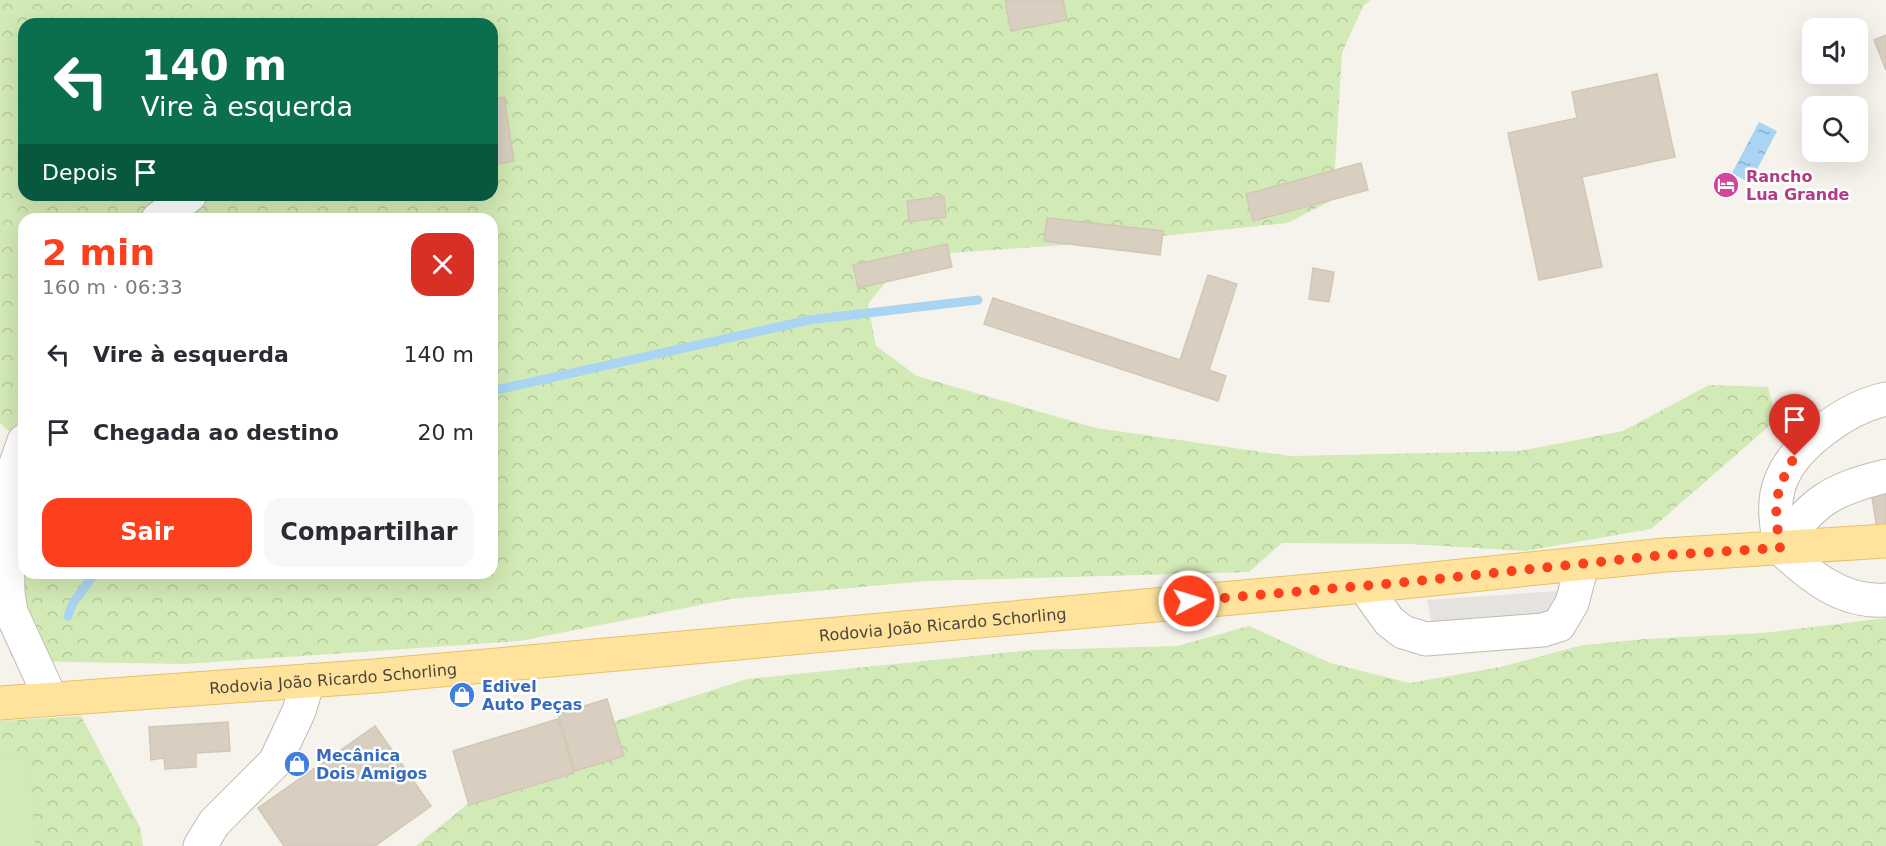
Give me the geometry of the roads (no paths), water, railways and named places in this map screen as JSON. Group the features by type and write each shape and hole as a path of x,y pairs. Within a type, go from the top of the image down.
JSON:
{"main road":[{"name":"Rodovia João Ricardo Schorling","path":"0,703 308,681 1365,586 1665,555 1886,541"}],"street":[{"path":"166,213 182,201"},
{"path":"1886,399 1870,402 1826,428 1795,456 1780,482 1775,509 1780,548 1809,575 1857,598 1869,601 1886,600"},
{"path":"18,458 6,507 8,592 12,612 51,699"},
{"path":"1780,548 1797,523 1823,499 1851,485 1886,476"},
{"path":"1365,586 1389,621 1403,632 1426,639 1543,630 1559,625 1572,603 1582,565"},
{"path":"200,846 214,823 275,762 299,711 308,681"}],"water":[{"path":"1759,122 1777,131 1750,183 1732,173"}],"waterway":[{"path":"498,390 809,320 978,300"},
{"path":"68,616 73,603 91,579"}],"place":[{"name":"Rancho Lua Grande","path":"1726,185"},
{"name":"Edivel Auto Peças","path":"462,695"},
{"name":"Mecânica Dois Amigos","path":"297,764"}]}
